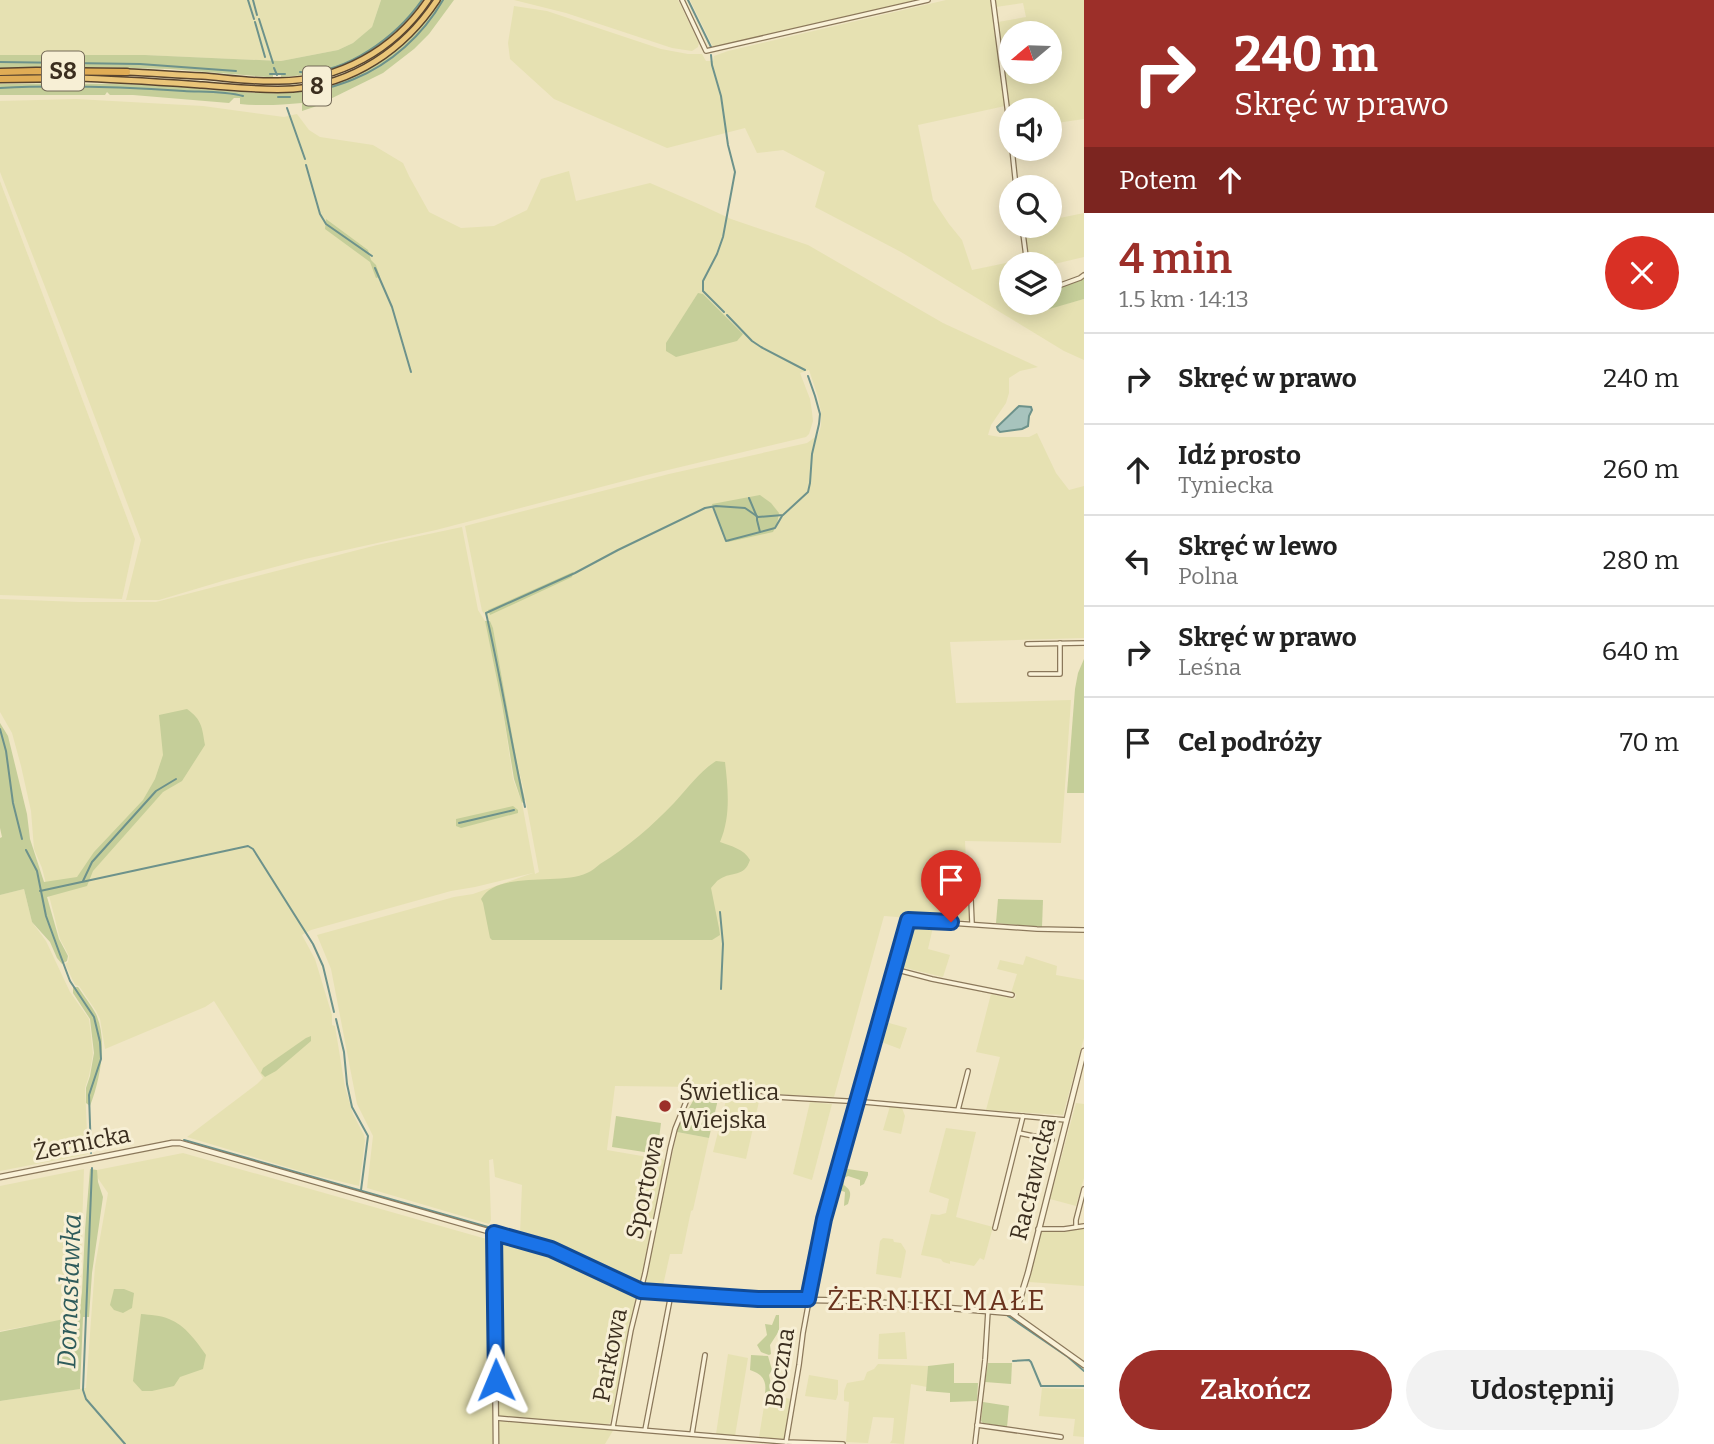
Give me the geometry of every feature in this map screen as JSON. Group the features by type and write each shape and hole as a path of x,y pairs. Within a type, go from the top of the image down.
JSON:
{"highway":[{"name":"8","path":"127,72 262,81 291,81 316,77 353,65 386,45 407,26 428,0"},
{"name":"8","path":"74,78 303,88 330,82 366,67 389,52 418,27 437,0"},
{"name":"S8","path":"0,72 127,72"},
{"name":"S8","path":"0,79 74,78"}],"street":[{"path":"682,0 706,51 928,0"},
{"path":"993,0 1006,98"},
{"path":"1062,285 1084,275"},
{"path":"1030,674 1060,674 1060,643"},
{"path":"1027,644 1084,643"},
{"path":"971,899 972,923 1084,930"},
{"name":"Boczna","path":"786,1442 808,1299 824,1219 908,920 972,923"},
{"path":"894,969 1012,995"},
{"name":"Racławicka","path":"1015,1315 1084,1051"},
{"path":"958,1110 968,1071"},
{"name":"Sportowa","path":"641,1291 672,1138 690,1092 857,1102"},
{"path":"857,1102 1066,1120"},
{"path":"995,1228 1023,1116"},
{"path":"1019,1133 1052,1140"},
{"name":"Żernicka","path":"0,1177 180,1143 494,1233"},
{"path":"1076,1227 1084,1189"},
{"path":"1038,1229 1084,1226"},
{"path":"496,1444 494,1233 551,1249 641,1291 758,1299 808,1299 1015,1315 1084,1365"},
{"name":"Parkowa","path":"613,1427 641,1291"},
{"path":"645,1430 671,1294"},
{"path":"975,1444 988,1311"},
{"path":"692,1434 705,1355"},
{"path":"496,1418 786,1442 843,1444"},
{"path":"977,1425 1061,1437"}],"shaded area":[{"path":"0,0 381,0 372,27 353,43 338,50 281,61 145,55 0,55"},
{"path":"514,0 678,0 699,43 692,51 672,48 566,13"},
{"path":"690,0 916,0 713,47"},
{"path":"946,0 990,0 999,64 999,84 1002,84 1004,98 999,98 999,107 918,125 933,200 962,240 972,270 999,264 999,312 901,252 815,207 825,172 783,150 757,153 745,128 667,148 554,99 510,59 508,43 514,6 547,11 661,49 702,54 706,61 713,61 714,56"},
{"path":"996,0 1084,0 1084,119 1062,122 1062,98 1008,98 1006,84 1062,84 1062,21 1004,21 1026,17 1023,3 996,7"},
{"path":"76,99 203,106 284,117 297,114 309,130 320,137 373,145 403,163 429,212 461,228 494,226 527,210 541,179 569,171 576,201 650,183 731,219 808,245 943,323 1038,367 1020,371 1009,378 1006,403 991,425 988,435 1029,437 1037,433 1056,473 1069,490 1084,486 1084,638 950,642 956,703 1071,700 1061,843 965,841 969,920 884,916 834,1097 730,1092 698,1087 615,1086 607,1150 665,1160 641,1283 629,1280 554,1244 520,1234 522,1185 495,1177 493,1159 489,1160 489,1224 367,1188 373,1136 357,1104 331,969 317,935 473,894 533,873 451,891 311,930 302,935 315,959 332,1015 332,1025 335,1026 345,1087 353,1114 364,1135 359,1186 187,1137 263,1078 214,1001 105,1049 100,1019 79,986 75,985 65,964 69,956 60,939 42,868 34,849 31,811 21,766 12,733 0,712 0,599 156,602 377,545 462,527 478,610 485,621 513,779 522,803 535,874 539,872 493,628 482,611 465,526 669,474 807,443 818,435 821,426 818,397 809,370 800,373 810,399 813,421 806,437 436,530 305,559 159,600 126,600 141,540 0,172 0,101"},
{"path":"0,181 135,539 122,599 0,595"},
{"path":"1084,213 1084,257 1062,262 1062,252 1028,252 1026,238 1062,238 1062,218"},
{"path":"1084,299 1084,360 1005,315 1062,315 1062,305"},
{"path":"24,889 32,922 46,941 70,992 89,1019 93,1054 85,1088 88,1154 0,1171 0,895"},
{"path":"910,926 933,927 928,949 950,955 943,977 897,966"},
{"path":"1026,956 1057,966 1056,975 1084,980 1084,1038 1063,1115 986,1110 1000,1057 976,1052 991,994 1015,999 1016,994 1011,993 1017,974 997,969 1000,960 1023,965"},
{"path":"882,1021 907,1028 900,1049 876,1040"},
{"path":"727,1096 760,1097 746,1159 713,1152"},
{"path":"810,1102 832,1104 812,1180 793,1174"},
{"path":"1076,1103 1084,1104 1084,1178 1076,1206 1050,1199"},
{"path":"890,1106 902,1108 905,1116 901,1134 883,1130"},
{"path":"946,1128 976,1132 956,1217 993,1227 984,1260 980,1258 974,1266 950,1261 950,1264 941,1259 921,1255 931,1214 946,1213 949,1199 929,1192"},
{"path":"677,1132 709,1138 682,1254 670,1254 662,1290 644,1287"},
{"path":"183,1153 490,1240 493,1444 0,1444 0,1401 86,1388 95,1266 108,1193 97,1177 97,1170"},
{"path":"84,1169 79,1317 0,1331 0,1186"},
{"path":"1084,1228 1084,1286 1029,1282 1041,1232"},
{"path":"883,1238 901,1243 906,1251 901,1278 876,1274 880,1241"},
{"path":"495,1241 557,1258 636,1297 610,1423 606,1425 507,1417 498,1413"},
{"path":"905,1332 907,1359 878,1359 879,1334"},
{"path":"728,1354 748,1358 735,1436 716,1434"},
{"path":"878,1364 928,1366 927,1387 911,1384 904,1444 890,1443 894,1418 873,1417 868,1443 846,1442 849,1402 844,1401 844,1391 847,1383 864,1380 867,1372"},
{"path":"809,1375 838,1380 836,1400 805,1396"},
{"path":"1042,1388 1084,1389 1084,1437 1073,1436 1075,1419 1039,1416"},
{"path":"766,1394 791,1399 785,1439 759,1437"},
{"path":"498,1422 614,1429 605,1444 498,1444"}],"green space":[{"path":"381,0 423,0 409,18 379,46 343,65 303,75 267,77 170,69 96,67 0,68 0,55 145,55 281,61 338,50 353,43 372,27"},
{"path":"441,0 454,0 429,34 414,49 383,73 302,111 302,103 240,104 240,98 234,98 229,103 110,95 107,92 105,95 0,95 0,84 128,84 272,93 310,90 354,76 394,52 427,19"},
{"path":"326,219 368,250 380,277 376,278 370,262 325,229"},
{"path":"1084,277 1084,299 1062,305 1062,286"},
{"path":"698,293 703,294 743,334 737,341 676,357 666,351 666,343"},
{"path":"760,495 779,513 773,532 728,542 712,504"},
{"path":"573,572 572,577 490,615 488,610"},
{"path":"485,621 490,621 493,628 525,800 522,803 514,779"},
{"path":"1084,659 1084,793 1067,793 1075,689"},
{"path":"187,709 200,724 205,745 182,781 163,792 93,871 87,886 47,897 59,939 68,956 67,961 62,964 50,942 32,922 24,889 0,895 0,723 8,736 27,814 30,839 44,882 77,877 94,852 143,800 155,779 163,755 159,715"},
{"path":"716,761 725,762 728,792 726,823 720,842 741,851 750,860 741,872 720,879 711,888 720,935 712,940 490,938 481,899 489,890 514,881 575,877 591,871 648,828"},
{"path":"513,806 518,813 461,828 456,826 456,819"},
{"path":"998,899 1043,900 1042,927 996,923"},
{"path":"73,987 78,987 96,1014 102,1036 99,1073 90,1106 86,1103 86,1088 94,1053 90,1019 73,993"},
{"path":"311,1036 311,1041 276,1071 265,1077 261,1073 263,1068"},
{"path":"697,1094 719,1095 709,1138 677,1132"},
{"path":"616,1116 661,1123 657,1154 612,1147"},
{"path":"841,1168 868,1172 864,1184 860,1186 860,1180 848,1176 844,1178 844,1185 850,1195 848,1204 844,1206 845,1192 842,1191 834,1204 830,1202"},
{"path":"90,1169 97,1170 103,1197 92,1273 89,1317 83,1317 80,1389 0,1401 0,1332 79,1316"},
{"path":"114,1289 134,1293 132,1308 123,1313 114,1310 110,1305"},
{"path":"141,1314 166,1318 185,1330 206,1355 203,1369 180,1377 174,1386 142,1391 133,1381"},
{"path":"776,1315 779,1315 779,1331 770,1345 769,1355 761,1352 757,1345 767,1335 765,1324 772,1325"},
{"path":"751,1355 768,1356 772,1370 769,1375 773,1394 765,1393 763,1378 750,1370"},
{"path":"954,1363 954,1383 978,1383 977,1401 950,1402 950,1393 926,1391 928,1366"},
{"path":"988,1363 1012,1363 1011,1384 985,1382"},
{"path":"983,1402 1009,1406 1007,1427 981,1421"}],"water":[{"path":"1019,406 1031,407 1028,426 1000,432 997,427"}],"waterway":[{"path":"248,0 254,19"},
{"path":"253,0 257,15"},
{"path":"300,72 335,67 369,51 399,27 422,0"},
{"path":"306,95 368,73 393,57 426,25 443,0"},
{"path":"688,0 711,47"},
{"path":"259,19 273,63"},
{"path":"255,22 265,57"},
{"path":"711,55 735,172 723,237 703,281 703,291 724,312"},
{"path":"0,62 140,64 236,71"},
{"path":"274,68 277,75"},
{"path":"270,74 285,74"},
{"path":"0,88 115,88 221,92 243,96"},
{"path":"278,97 290,97"},
{"path":"287,108 305,159"},
{"path":"306,165 320,214 326,224 372,256"},
{"path":"375,268 392,307 411,372"},
{"path":"727,315 752,341 805,370"},
{"path":"525,807 486,613 575,573 705,508 745,508 758,517 783,515 808,492 810,483 812,454 820,414 808,376"},
{"path":"749,498 760,532"},
{"path":"713,507 726,541 775,528 782,516"},
{"name":"Domasławka","path":"0,729 22,839"},
{"path":"83,881 92,862 156,791 176,779"},
{"path":"459,823 514,810"},
{"path":"40,891 248,846 253,849 313,944 323,966 334,1012"},
{"name":"Domasławka","path":"26,850 37,871 46,916 70,981 94,1017 100,1042 101,1059 89,1095 91,1153"},
{"path":"720,912 723,944 721,989"},
{"path":"336,1019 352,1107 368,1136 361,1190"},
{"path":"184,1140 488,1227"},
{"name":"Domasławka","path":"92,1168 83,1390 86,1399 125,1444"},
{"path":"1008,1316 1084,1371"},
{"path":"1013,1361 1029,1360 1041,1386 1084,1386"}],"place":[{"name":"Świetlica Wiejska","path":"665,1106"}],"district":[{"name":"ŻERNIKI MAŁE","path":"937,1300"}],"route":[{"path":"496,1380 494,1233 551,1249 641,1291 758,1299 808,1299 824,1219 908,920 951,922"}]}
